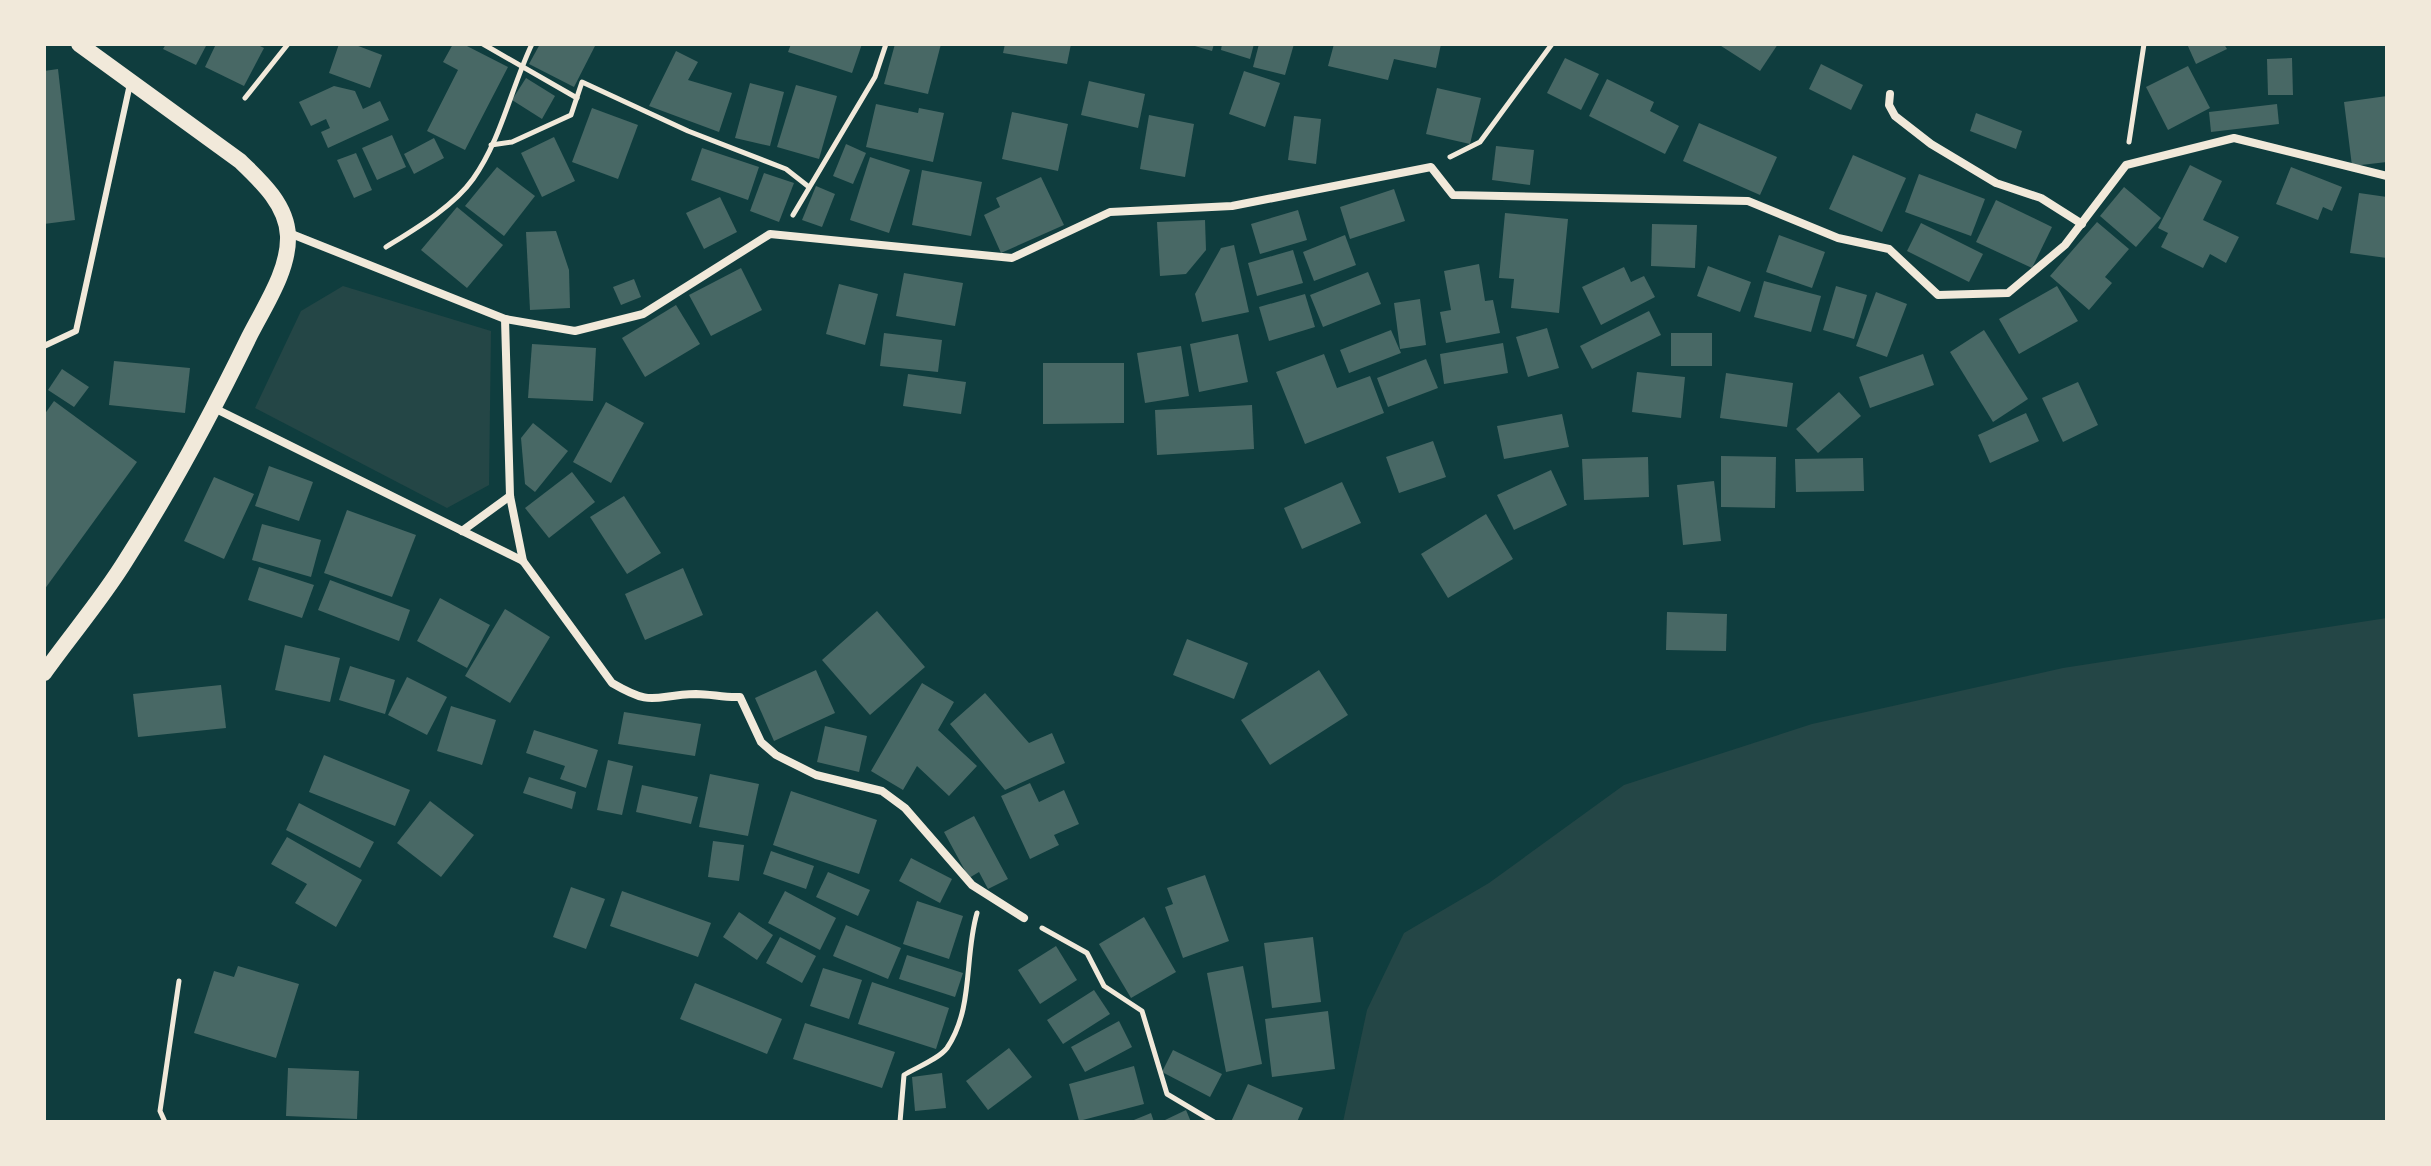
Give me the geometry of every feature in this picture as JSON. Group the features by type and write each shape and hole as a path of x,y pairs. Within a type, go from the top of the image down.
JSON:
{"main road":[{"path":"44,673 126,561 214,408 279,277 288,232 273,196 240,161 79,44"}],"street":[{"path":"1890,94 1889,105 1895,116 1931,144 1996,183 2041,198 2082,224"},
{"path":"288,232 505,319 575,331 643,314 770,234 1012,258 1110,212 1232,206 1431,167 1453,195 1748,201 1838,238 1889,249 1938,295 2008,293 2065,245 2126,165 2234,138 2387,176"},
{"path":"505,319 510,496 523,561 612,683 649,701 696,694 740,697 761,742 776,755 816,775 882,791 905,808 956,870 983,893 1024,918"},
{"path":"214,408 523,561"},
{"path":"462,531 510,496"}],"lane":[{"path":"44,346 76,331 130,82"}],"path":[{"path":"245,98 288,44"},
{"path":"483,44 577,98"},
{"path":"368,264 376,253 458,196 473,180 491,145 532,44"},
{"path":"784,236 809,187 875,77 886,44"},
{"path":"1431,167 1480,142 1552,44"},
{"path":"2126,165 2144,44"},
{"path":"491,145 512,142 551,127 571,115 582,82 688,131 786,169 809,187"},
{"path":"900,1122 904,1075 946,1050 970,987 971,944 983,893"},
{"path":"1024,918 1087,953 1104,986 1142,1011 1167,1094 1214,1122"},
{"path":"165,1122 160,1111 179,981"}],"shaded area":[{"path":"343,286 491,331 489,485 447,508 255,408 301,311"},
{"path":"2387,618 2387,1122 1343,1122 1367,1010 1404,933 1489,883 1624,785 1812,724 2063,668"}],"building":[{"path":"166,44 207,44 196,65 163,49"},
{"path":"216,44 256,44 264,48 244,86 205,67"},
{"path":"339,44 353,44 382,55 370,88 329,73"},
{"path":"453,44 463,44 508,67 465,150 427,131 458,70 443,62"},
{"path":"540,44 596,44 574,87 529,64"},
{"path":"791,44 862,44 852,73 788,52"},
{"path":"895,44 941,44 928,94 884,84"},
{"path":"1005,44 1071,44 1067,64 1003,53"},
{"path":"1188,44 1214,44 1212,51"},
{"path":"1222,44 1254,44 1250,59 1221,50"},
{"path":"1259,44 1294,44 1285,75 1253,67"},
{"path":"1334,44 1441,44 1436,68 1394,59 1388,80 1328,66"},
{"path":"1718,44 1778,44 1760,71"},
{"path":"2187,44 2224,44 2227,49 2196,64"},
{"path":"676,51 698,62 688,80 732,93 719,132 649,106"},
{"path":"1565,58 1599,74 1581,110 1547,93"},
{"path":"2292,58 2293,95 2268,95 2267,59"},
{"path":"1821,64 1863,85 1851,110 1809,89"},
{"path":"2188,66 2210,108 2168,130 2146,87"},
{"path":"58,69 75,220 44,224 44,71"},
{"path":"1244,71 1280,83 1265,127 1229,114"},
{"path":"526,78 555,96 542,119 512,100"},
{"path":"1607,79 1654,102 1650,111 1679,126 1665,154 1589,116"},
{"path":"1089,81 1145,94 1138,128 1081,115"},
{"path":"750,83 784,92 770,146 735,138"},
{"path":"796,85 837,96 819,159 777,147"},
{"path":"334,86 355,91 363,109 380,101 389,120 328,148 321,132 330,128 326,119 311,126 299,102"},
{"path":"1437,88 1481,98 1470,144 1426,134"},
{"path":"2387,96 2387,162 2352,166 2344,102"},
{"path":"876,104 918,113 919,108 944,113 933,162 866,147"},
{"path":"2277,104 2279,124 2211,132 2209,112"},
{"path":"592,108 638,125 618,179 572,162"},
{"path":"1012,112 1068,124 1058,171 1002,159"},
{"path":"1976,113 2022,131 2016,149 1970,131"},
{"path":"1149,115 1194,124 1185,177 1140,169"},
{"path":"1294,116 1321,119 1316,164 1288,160"},
{"path":"1699,123 1777,157 1760,195 1683,161"},
{"path":"392,135 406,167 377,180 362,148"},
{"path":"554,137 575,181 542,197 521,153"},
{"path":"434,138 444,158 414,174 404,154"},
{"path":"846,144 866,153 853,184 833,176"},
{"path":"1496,146 1534,150 1530,185 1492,180"},
{"path":"702,148 759,167 748,200 691,180"},
{"path":"356,153 372,190 354,198 337,160"},
{"path":"1853,155 1906,178 1882,232 1829,209"},
{"path":"870,157 910,170 889,233 850,220"},
{"path":"2190,165 2222,181 2203,220 2239,237 2226,263 2210,254 2203,268 2161,247 2168,233 2158,228"},
{"path":"497,167 535,196 504,236 465,206"},
{"path":"2291,167 2342,187 2332,211 2323,207 2318,220 2276,204"},
{"path":"922,170 982,182 971,236 912,225"},
{"path":"764,173 794,183 779,222 750,211"},
{"path":"1919,174 1985,199 1971,236 1905,212"},
{"path":"1041,177 1064,225 1001,253 984,215 1000,207 996,198"},
{"path":"816,186 835,194 822,227 802,220"},
{"path":"2124,187 2161,218 2136,247 2100,216"},
{"path":"1394,189 1405,221 1350,239 1340,207"},
{"path":"2359,193 2387,197 2387,258 2350,253"},
{"path":"720,197 737,232 704,249 686,213"},
{"path":"1996,200 2052,227 2032,268 1976,242"},
{"path":"457,207 503,245 467,288 421,250"},
{"path":"1298,210 1307,240 1260,254 1251,224"},
{"path":"1505,213 1568,219 1559,313 1511,308 1514,279 1499,278"},
{"path":"1205,220 1206,250 1186,274 1160,276 1157,222"},
{"path":"2097,222 2129,249 2105,277 2112,283 2089,310 2050,276"},
{"path":"1921,223 1983,254 1969,282 1907,251"},
{"path":"1652,224 1697,225 1695,268 1651,266"},
{"path":"556,231 569,270 570,308 530,310 526,232"},
{"path":"1345,235 1356,265 1314,281 1303,252"},
{"path":"1779,235 1825,252 1812,288 1766,272"},
{"path":"1234,245 1249,312 1202,322 1195,294 1221,248"},
{"path":"1293,250 1303,283 1257,296 1248,263"},
{"path":"1479,264 1485,301 1493,300 1500,333 1446,343 1440,312 1451,310 1444,271"},
{"path":"1708,266 1751,282 1740,312 1697,296"},
{"path":"1624,267 1631,282 1644,276 1655,297 1601,325 1582,287"},
{"path":"741,268 762,310 711,336 689,295"},
{"path":"1368,272 1381,304 1323,327 1310,295"},
{"path":"904,273 963,283 955,326 896,316"},
{"path":"634,279 641,297 621,305 613,287"},
{"path":"1764,281 1821,296 1811,332 1754,317"},
{"path":"839,284 878,294 865,345 826,334"},
{"path":"1836,286 1867,295 1854,339 1823,330"},
{"path":"2057,286 2078,321 2019,354 1999,319"},
{"path":"1876,292 1907,304 1887,357 1856,346"},
{"path":"1305,294 1315,327 1269,341 1259,307"},
{"path":"1420,299 1426,345 1400,349 1394,303"},
{"path":"676,305 700,344 645,377 622,338"},
{"path":"1649,311 1661,335 1592,369 1580,346"},
{"path":"1547,328 1559,368 1528,377 1516,337"},
{"path":"1391,330 1401,353 1349,373 1340,350"},
{"path":"1984,330 2028,399 1993,422 1950,352"},
{"path":"884,333 942,340 938,372 880,366"},
{"path":"1671,333 1712,333 1712,366 1671,366"},
{"path":"1238,334 1248,382 1199,392 1190,344"},
{"path":"1503,343 1508,373 1444,384 1440,354"},
{"path":"532,344 596,348 593,401 528,398"},
{"path":"1181,346 1189,396 1145,403 1137,353"},
{"path":"1324,354 1337,388 1370,376 1384,413 1305,444 1276,372"},
{"path":"1923,354 1934,385 1870,408 1859,377"},
{"path":"1426,359 1438,388 1388,407 1377,378"},
{"path":"114,361 190,368 185,413 109,405"},
{"path":"1043,363 1124,363 1124,423 1043,424"},
{"path":"62,369 89,387 74,407 48,390"},
{"path":"1637,372 1685,377 1681,418 1632,412"},
{"path":"1726,373 1793,383 1787,427 1720,418"},
{"path":"908,374 966,382 961,414 903,406"},
{"path":"2078,382 2098,425 2063,442 2042,398"},
{"path":"1839,392 1861,416 1818,453 1796,429"},
{"path":"54,401 137,462 44,590 44,415"},
{"path":"606,402 644,423 611,483 573,462"},
{"path":"1252,405 1254,449 1157,455 1155,410"},
{"path":"2026,413 2039,441 1990,463 1978,435"},
{"path":"1562,414 1569,447 1504,459 1497,426"},
{"path":"533,423 568,451 535,492 525,484 521,438"},
{"path":"1433,441 1446,477 1399,493 1386,457"},
{"path":"1721,456 1776,457 1775,508 1721,507"},
{"path":"1648,457 1649,497 1584,500 1582,459"},
{"path":"1863,458 1864,491 1796,492 1795,459"},
{"path":"269,466 313,482 299,521 255,506"},
{"path":"1551,470 1567,505 1514,530 1497,495"},
{"path":"572,472 595,502 549,538 525,508"},
{"path":"214,477 254,494 224,559 184,541"},
{"path":"1714,481 1721,541 1683,545 1677,485"},
{"path":"1342,482 1361,523 1302,549 1284,508"},
{"path":"624,496 661,553 627,574 590,517"},
{"path":"347,510 416,535 392,597 324,573"},
{"path":"1486,514 1513,559 1448,598 1421,554"},
{"path":"262,524 321,540 311,577 252,560"},
{"path":"259,567 314,585 302,618 248,600"},
{"path":"683,568 703,615 645,640 625,594"},
{"path":"330,580 410,610 399,641 318,610"},
{"path":"440,598 490,625 467,668 417,641"},
{"path":"505,609 550,637 510,703 465,676"},
{"path":"877,611 925,667 870,715 822,660"},
{"path":"1667,612 1727,614 1726,651 1666,650"},
{"path":"1187,639 1248,663 1234,699 1173,675"},
{"path":"285,645 340,658 330,702 275,690"},
{"path":"350,666 395,680 385,714 339,700"},
{"path":"816,670 835,713 774,741 755,698"},
{"path":"1319,670 1348,715 1270,765 1241,720"},
{"path":"407,677 447,697 427,735 388,715"},
{"path":"922,683 954,702 938,730 977,766 949,796 917,766 903,790 871,771"},
{"path":"221,685 226,728 138,737 133,694"},
{"path":"985,693 1029,743 1052,733 1065,763 1005,790 950,724"},
{"path":"451,706 496,720 482,765 437,751"},
{"path":"624,712 701,724 695,756 618,744"},
{"path":"825,726 867,736 859,772 817,762"},
{"path":"534,730 598,750 586,788 560,779 565,766 526,753"},
{"path":"324,755 410,790 395,826 309,792"},
{"path":"608,760 633,766 622,815 597,810"},
{"path":"710,774 759,784 748,836 699,827"},
{"path":"529,777 576,792 572,809 523,793"},
{"path":"1030,783 1039,802 1064,790 1079,824 1054,835 1059,845 1030,859 1001,796"},
{"path":"642,785 698,797 691,824 636,812"},
{"path":"791,791 877,820 859,874 773,845"},
{"path":"430,801 474,835 441,877 397,843"},
{"path":"299,803 374,842 360,868 286,830"},
{"path":"974,816 1008,879 988,889 979,872 969,878 944,832"},
{"path":"287,837 362,880 336,927 295,903 307,884 271,864"},
{"path":"713,841 744,845 739,881 708,877"},
{"path":"771,851 814,866 806,889 763,874"},
{"path":"911,858 952,879 940,903 899,881"},
{"path":"828,872 870,890 858,916 816,897"},
{"path":"1205,875 1229,941 1183,958 1165,907 1173,904 1167,888"},
{"path":"571,887 605,899 586,949 553,937"},
{"path":"622,891 711,923 698,957 610,926"},
{"path":"785,891 836,918 820,950 768,923"},
{"path":"917,901 963,916 949,959 903,944"},
{"path":"739,912 773,935 757,960 723,937"},
{"path":"1144,917 1176,972 1131,998 1099,944"},
{"path":"846,925 901,948 888,979 833,956"},
{"path":"780,937 816,956 802,983 766,963"},
{"path":"1313,937 1321,1002 1272,1008 1264,943"},
{"path":"1056,946 1077,980 1040,1004 1018,970"},
{"path":"907,955 963,973 955,997 899,979"},
{"path":"238,966 299,984 276,1058 194,1033 214,971 234,977"},
{"path":"1243,966 1262,1064 1226,1072 1207,973"},
{"path":"823,968 862,980 849,1019 810,1006"},
{"path":"872,982 949,1008 936,1049 858,1024"},
{"path":"695,983 782,1019 767,1054 680,1019"},
{"path":"1094,990 1110,1014 1063,1044 1047,1020"},
{"path":"1328,1011 1335,1069 1272,1077 1265,1019"},
{"path":"1119,1021 1132,1047 1085,1072 1071,1047"},
{"path":"805,1023 895,1052 882,1088 793,1059"},
{"path":"1009,1048 1032,1077 988,1110 966,1081"},
{"path":"1173,1050 1222,1074 1210,1097 1162,1072"},
{"path":"1134,1066 1144,1104 1079,1121 1069,1084"},
{"path":"288,1068 359,1071 357,1119 286,1116"},
{"path":"942,1073 946,1108 915,1111 912,1077"},
{"path":"1248,1084 1303,1108 1297,1122 1231,1122"},
{"path":"1186,1110 1191,1122 1165,1122 1165,1120"},
{"path":"1151,1113 1154,1122 1129,1122"}]}
